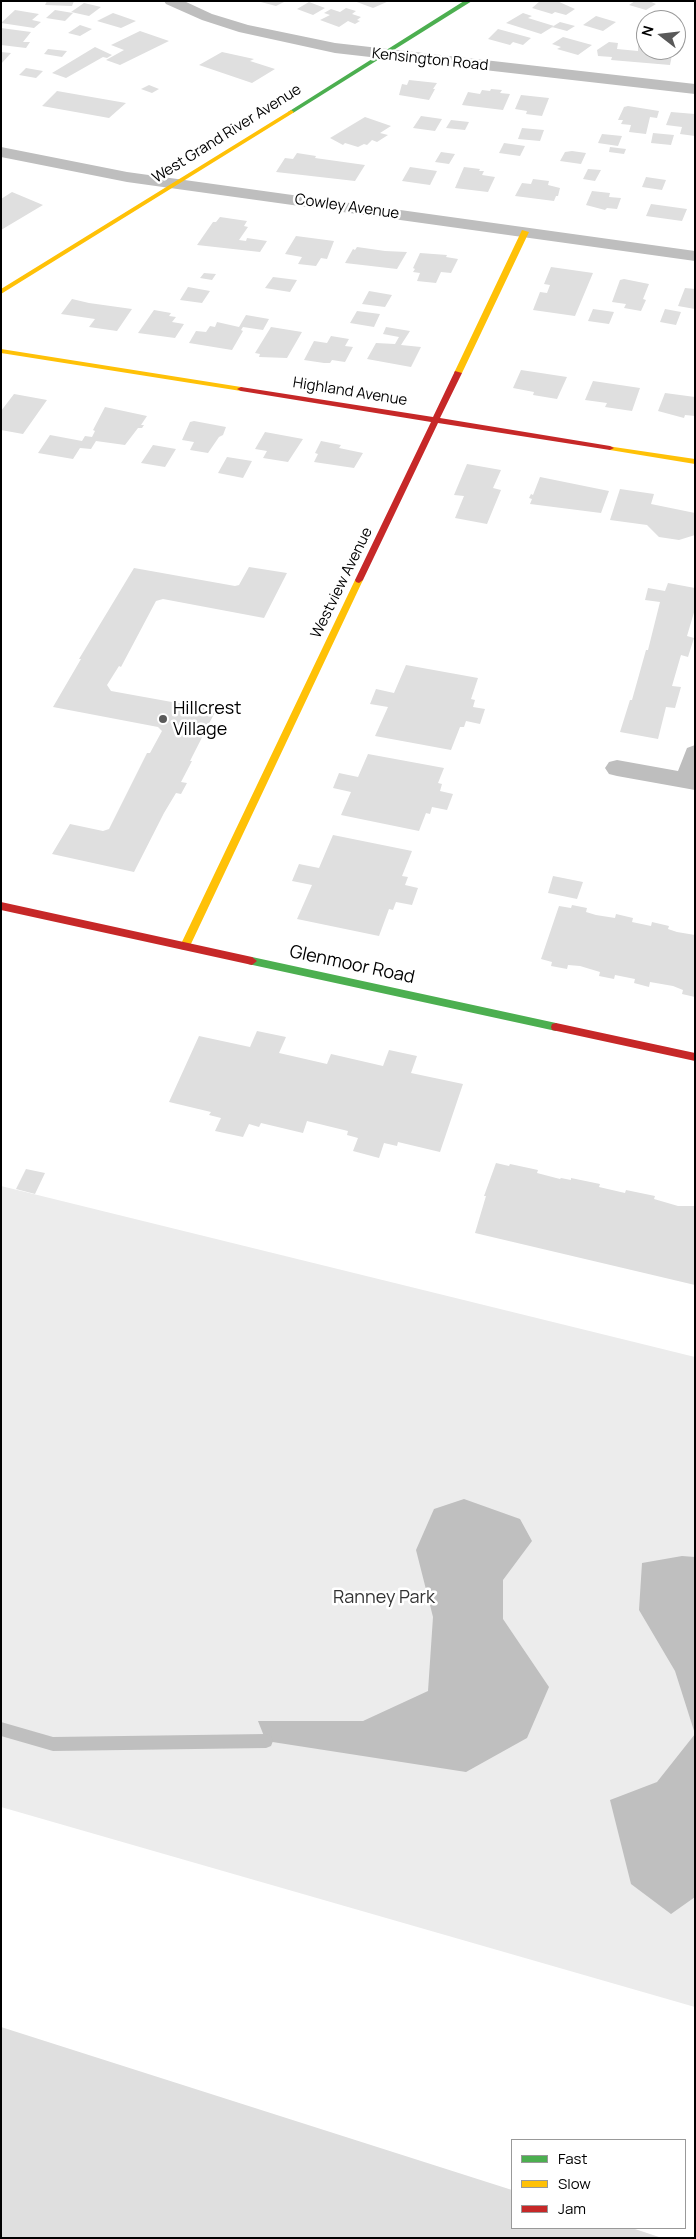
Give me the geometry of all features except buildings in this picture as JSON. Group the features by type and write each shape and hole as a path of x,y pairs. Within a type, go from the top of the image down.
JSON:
{"street":[{"name":"Kensington Road","path":"171,1 207,17 244,29 335,48 695,89"},
{"name":"West Grand River Avenue","path":"1,292 469,1"},
{"name":"Cowley Avenue","path":"1,152 127,177 695,256"},
{"name":"Westview Avenue","path":"185,946 525,232"},
{"name":"Highland Avenue","path":"1,351 695,462"},
{"path":"617,768 691,782 695,753"},
{"name":"Glenmoor Road","path":"1,906 695,1057"}],"green space":[{"name":"Ranney Park","path":"1,1186 695,1357 695,2007 1,1807"}],"shaded area":[{"path":"464,1499 520,1519 532,1541 503,1580 503,1619 549,1687 527,1738 466,1772 266,1741 258,1721 363,1721 428,1691 433,1617 416,1550 434,1509"},
{"path":"682,1556 695,1557 695,1734 675,1671 639,1610 642,1563"},
{"path":"695,1734 695,1897 671,1914 631,1884 610,1800 657,1782"}],"waterway":[{"path":"1,1729 53,1744 266,1741"}],"traffic: fast":[{"path":"291,112 469,1"},
{"path":"252,961 556,1027"}],"traffic: slow":[{"path":"1,292 291,112"},
{"path":"458,373 525,232"},
{"path":"1,351 241,389"},
{"path":"610,448 695,462"},
{"path":"185,946 359,580"}],"traffic: jam":[{"path":"359,580 458,373"},
{"path":"241,389 610,448"},
{"path":"1,906 252,961"},
{"path":"556,1027 695,1057"}],"place":[{"name":"Hillcrest Village","path":"163,719"}]}
